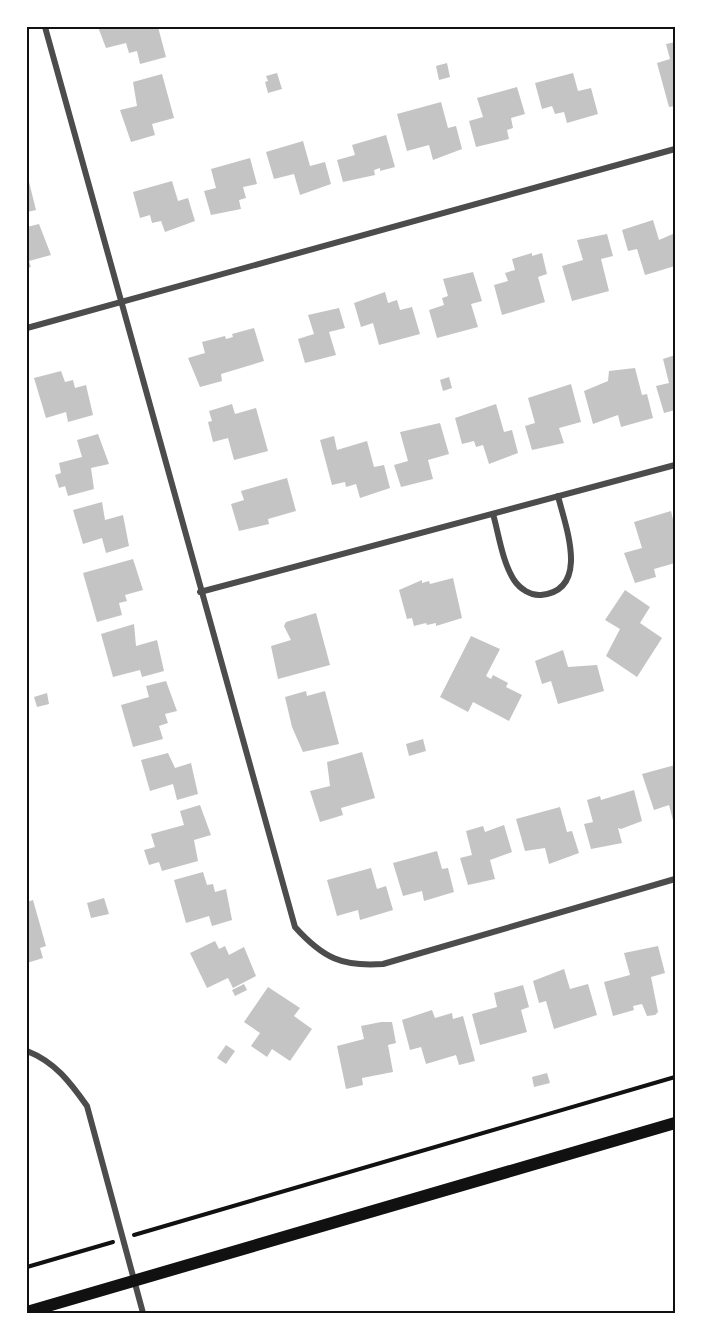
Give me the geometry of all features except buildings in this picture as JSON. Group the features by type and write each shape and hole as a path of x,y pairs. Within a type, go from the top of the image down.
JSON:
{"main road":[{"path":"27,1312 675,1124"}],"street":[{"path":"45,27 200,592 295,927 314,948 334,960 351,964 384,964 675,879"},
{"path":"27,328 675,149"},
{"path":"200,592 675,465"},
{"path":"494,514 508,567 515,582 526,592 541,595 559,588 570,575 572,556 558,496"},
{"path":"27,1051 44,1058 67,1078 87,1106 143,1313"}],"path":[{"path":"155,1230 675,1077"},
{"path":"27,1267 90,1248"}]}
